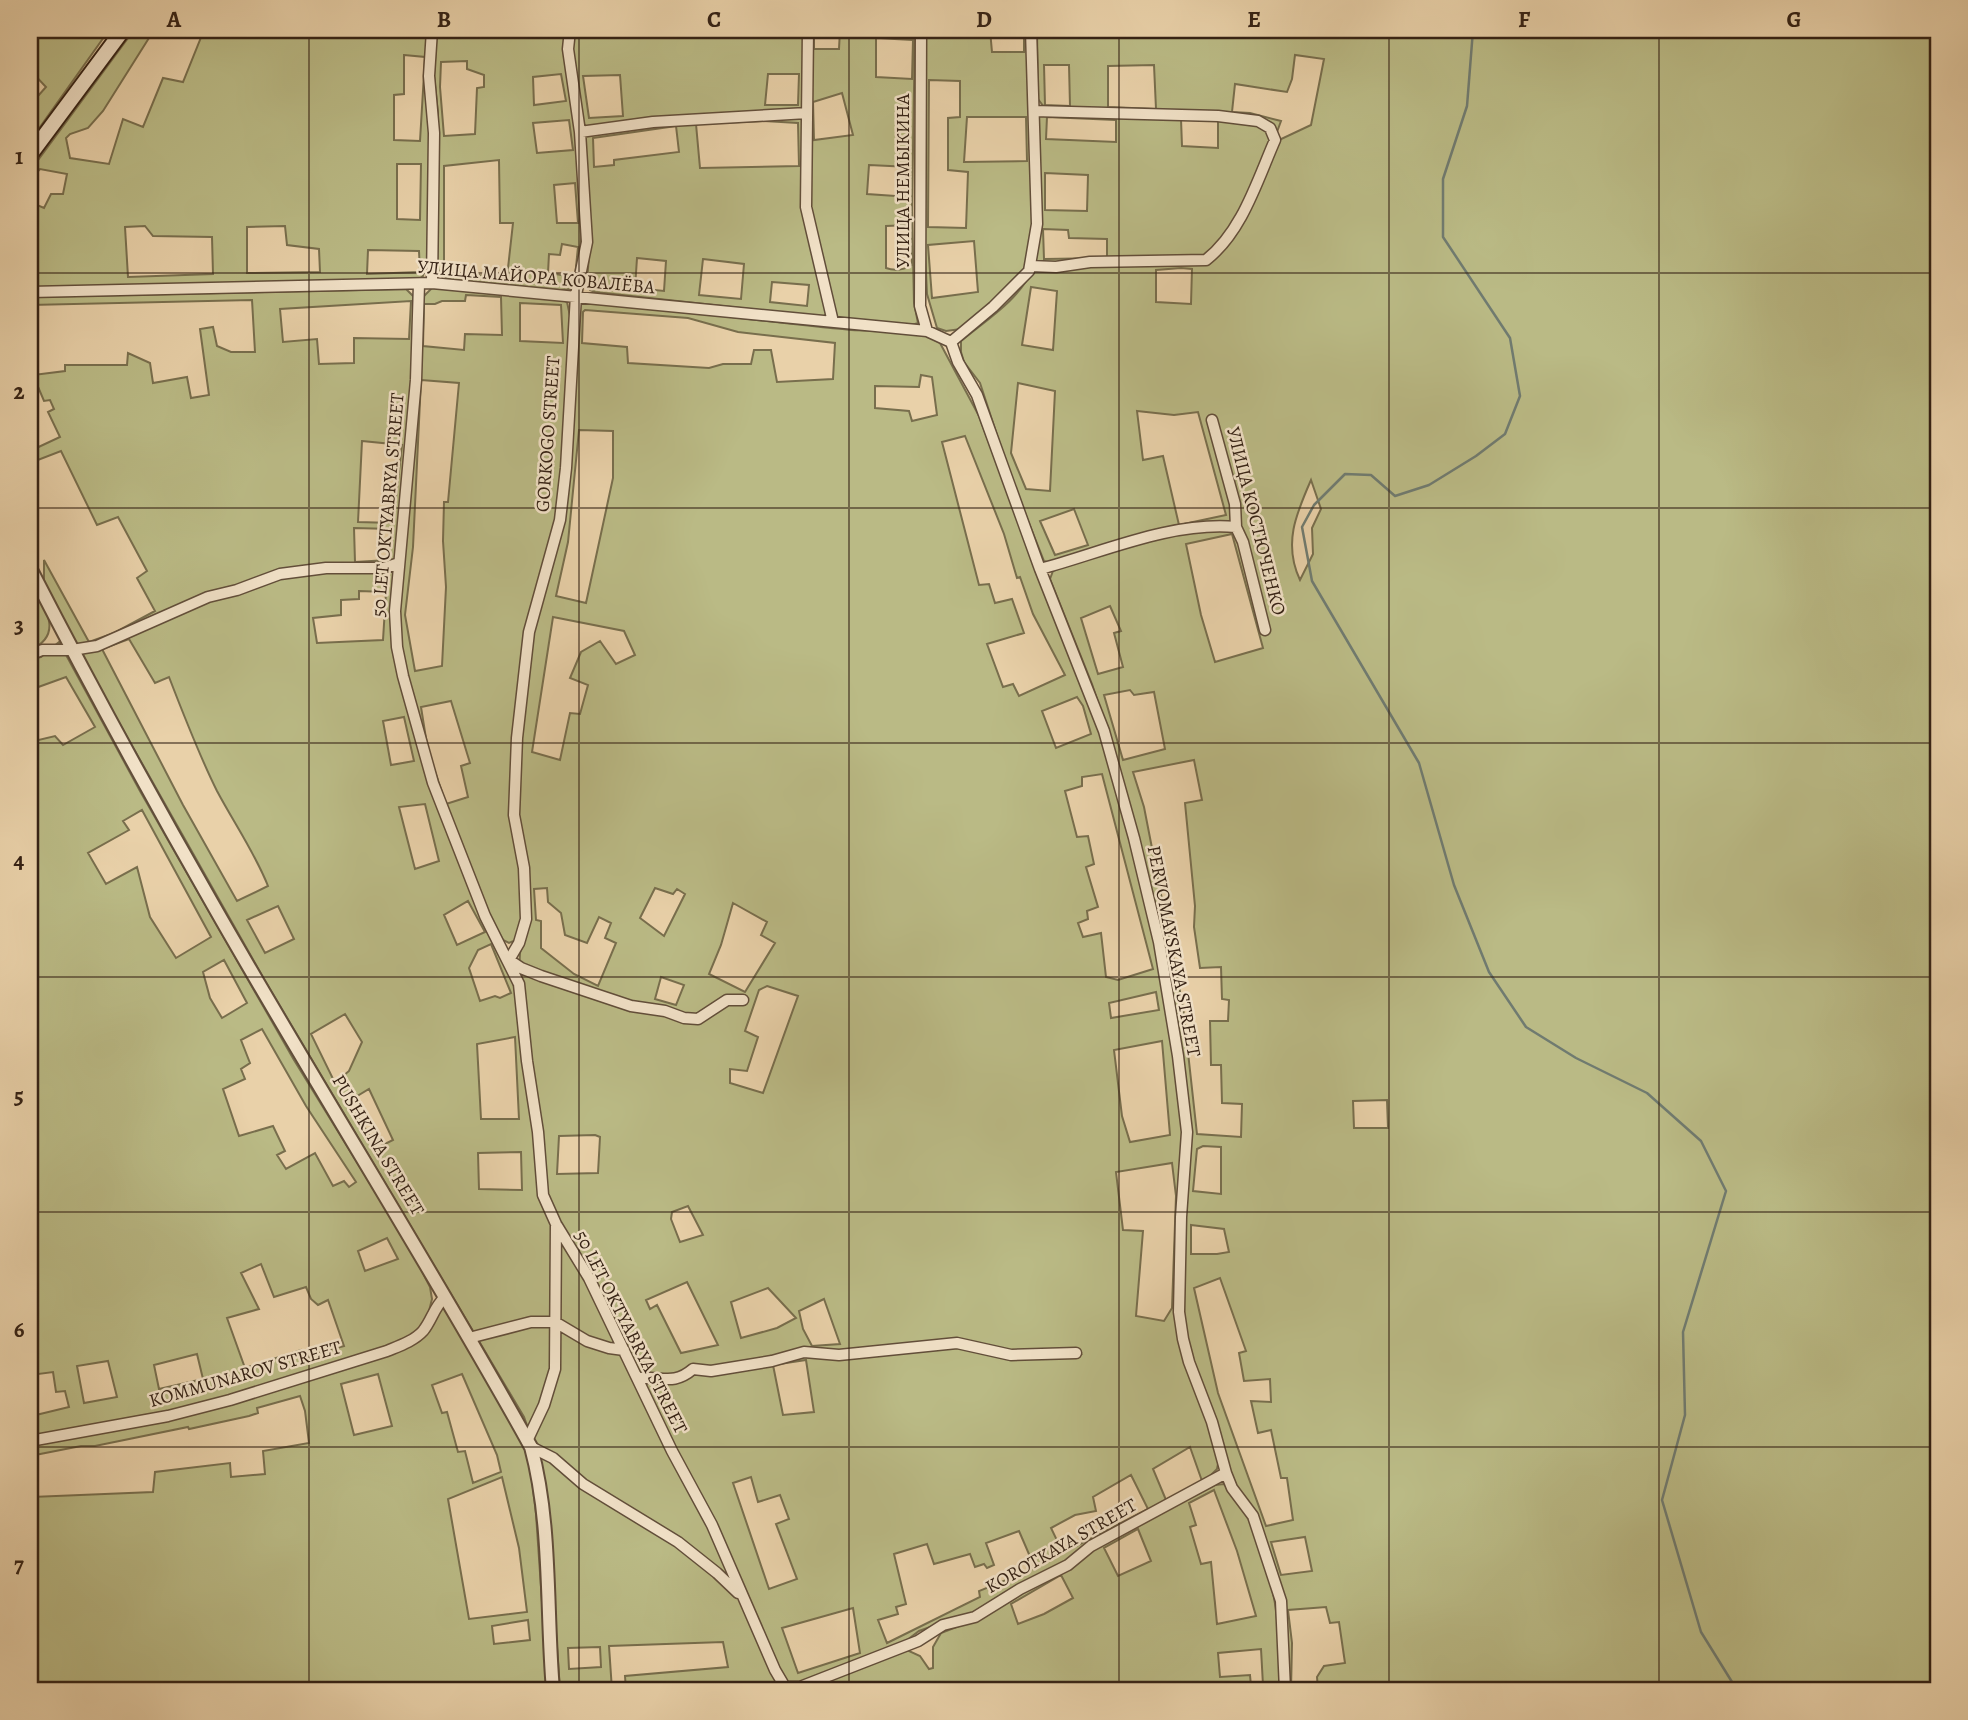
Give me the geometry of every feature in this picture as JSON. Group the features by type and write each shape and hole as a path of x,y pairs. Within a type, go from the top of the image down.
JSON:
{"main road":[{"path":"30,155 123,30"}],"street":[{"path":"432,30 429,76 434,133 432,283"},
{"name":"GORKOGO STREET","path":"509,960 519,943 526,919 524,868 514,815 517,738 528,632 560,520 566,468 576,295 587,242 580,132 568,49 570,30"},
{"path":"808,30 806,207 833,322"},
{"name":"УЛИЦА НЕМЫКИНА","path":"921,30 920,306 927,331"},
{"path":"951,342 993,307 1029,271 1037,224 1031,30"},
{"path":"1030,266 1206,260 1226,241 1241,216 1275,140 1270,128 1258,121 1218,116 1034,111"},
{"path":"580,132 653,122 807,113"},
{"name":"УЛИЦА МАЙОРА КОВАЛЁВА","path":"30,292 432,283 927,331 951,342"},
{"name":"50 LET OKTYABRYA STREET","path":"419,284 416,380 395,611 397,647 415,728 433,783 485,916 519,984 538,1132 543,1195 556,1224 589,1278 672,1451 712,1525 775,1670 785,1687 796,1689"},
{"name":"PERVOMAYSKAYA STREET","path":"951,342 958,362 977,395 1040,569 1104,731 1134,838 1159,942 1178,1056 1187,1132 1181,1217 1179,1312 1189,1362 1212,1422 1226,1472 1232,1488 1253,1517 1281,1601 1285,1690"},
{"name":"УЛИЦА КОСТЮЧЕНКО","path":"1212,421 1235,504 1236,527 1243,542 1265,630"},
{"path":"1040,569 1113,546 1173,532 1209,526 1236,527"},
{"path":"30,654 42,650 72,650 97,646 208,597 237,590 280,574 326,568 384,568 399,562"},
{"name":"PUSHKINA STREET","path":"30,568 72,650 212,904 529,1444 536,1466 541,1511 553,1690"},
{"path":"509,960 521,968 618,1002 665,1011 684,1018 698,1019 727,1000 743,1000"},
{"path":"556,1224 555,1369 529,1444 553,1458 583,1484 678,1542 742,1597"},
{"name":"KOMMUNAROV STREET","path":"30,1441 168,1416 242,1397 387,1351 423,1331 437,1305 445,1297"},
{"path":"469,1338 531,1322 555,1322 587,1341 624,1350"},
{"path":"638,1378 671,1381 693,1369 711,1371 772,1361 804,1352 839,1355 957,1343 1011,1355 1076,1353"},
{"name":"KOROTKAYA STREET","path":"796,1689 918,1641 943,1625 975,1616 1068,1565 1091,1546 1226,1472"}],"green space":[{"path":"30,30 109,30 30,141 30,105 46,87 30,70"},
{"path":"134,30 154,30 103,111 88,128 66,138 70,158 109,164 123,119 143,127 163,78 183,82 204,30 429,30 427,262 423,276 417,281 30,289 30,202 44,208 51,194 63,194 67,174 40,169 30,180 30,171","holes":["404,55 425,57 420,141 394,140 394,95 404,94","397,164 421,164 420,220 397,219","145,226 153,236 212,237 213,274 128,277 125,227","285,226 287,245 319,249 320,272 247,273 247,227","368,250 419,251 420,272 367,274"]},
{"path":"437,30 567,30 567,74 582,198 577,282 571,289 450,280 439,271 435,249 438,113 434,75","holes":["467,61 467,69 484,75 484,87 477,88 475,134 444,136 441,62","561,74 566,101 534,105 533,77","569,120 573,150 537,153 533,123","499,160 500,223 513,223 507,277 444,273 444,166","575,183 578,223 557,223 554,185","562,244 578,247 575,277 548,273 549,254 560,255"]},
{"path":"573,30 806,30 804,111 582,130 570,52","holes":["768,74 799,74 798,105 765,105","620,75 623,116 589,118 583,76"]},
{"path":"810,30 814,30 814,49 839,49 840,30 915,30 912,211 914,303 918,323 912,325 841,319 835,315 810,204","holes":["876,38 913,40 912,79 876,77","842,93 853,135 814,140 813,102","869,165 910,167 910,197 867,194","911,225 912,265 892,270 886,268 886,226"]},
{"path":"925,30 990,30 992,52 1024,52 1024,30 1029,30 1033,241 1029,263 1023,274 961,329 946,331 937,328 927,294 924,230","holes":["929,80 960,81 960,117 948,118 948,170 968,172 966,228 928,227","967,117 1026,117 1027,161 964,162","974,241 978,292 932,298 928,245"]},
{"path":"1037,30 1043,30 1044,38 1088,35 1088,30 1938,30 1938,1690 1318,1690 1317,1677 1324,1666 1345,1663 1339,1622 1330,1623 1326,1607 1288,1610 1292,1643 1291,1690 1286,1690 1283,1601 1271,1563 1233,1487 1184,1336 1185,1080 1115,754 1092,684 1050,579 1053,571 1060,568 1151,540 1204,530 1223,530 1231,534 1186,544 1201,615 1215,662 1263,648 1232,535 1244,555 1261,634 1269,633 1238,526 1221,523 1173,529 1049,563 1044,561 1011,478 980,383 964,362 961,341 1019,291 1032,270 1090,264 1206,262 1215,258 1226,246 1279,140 1311,125 1324,59 1295,55 1292,79 1287,92 1235,84 1232,112 1250,113 1281,121 1277,132 1273,125 1044,107 1038,99","holes":["1044,65 1069,65 1070,106 1045,105","1154,65 1156,109 1108,107 1108,66","1192,269 1191,304 1156,302 1156,270","1031,287 1057,291 1053,350 1022,345","1018,383 1055,391 1050,491 1026,489 1011,453","1137,411 1174,415 1198,412 1226,515 1179,525 1163,456 1143,460","1311,480 1321,509 1312,528 1313,554 1300,580 1292,554 1296,517","1074,509 1088,545 1055,555 1040,521","1110,606 1121,631 1114,633 1123,667 1098,674 1081,618","1130,690 1134,695 1154,692 1165,749 1123,760 1104,695","1194,760 1202,800 1185,803 1195,906 1194,927 1200,968 1221,967 1222,999 1229,1000 1228,1021 1210,1021 1211,1065 1221,1065 1222,1103 1242,1104 1241,1137 1197,1134 1183,1007 1144,807 1133,772","1387,1100 1388,1128 1354,1128 1353,1101","1203,1146 1221,1147 1221,1194 1193,1191 1197,1149","1191,1225 1224,1229 1229,1252 1191,1254","1220,1278 1246,1351 1239,1353 1244,1381 1270,1379 1271,1402 1251,1401 1258,1433 1271,1430 1281,1478 1287,1478 1293,1520 1266,1526 1218,1393 1194,1288","1305,1537 1312,1571 1281,1575 1271,1542"]},
{"path":"1039,114 1194,117 1242,120 1266,127 1272,139 1254,188 1238,220 1218,248 1205,258 1089,261 1054,265 1033,264 1040,209","holes":["1047,117 1116,120 1116,142 1046,139","1181,119 1218,120 1218,148 1182,146","1045,173 1088,175 1087,211 1045,210","1043,229 1068,230 1069,238 1107,239 1107,258 1044,259"]},
{"path":"804,115 804,188 830,316 590,290 587,282 589,255 583,135 653,124","holes":["764,121 798,123 799,166 700,168 696,124","676,126 679,152 614,160 614,165 594,167 593,138","637,258 666,261 664,291 635,288","703,259 744,264 741,299 699,295","772,282 809,285 807,306 770,302"]},
{"path":"432,288 561,299 567,302 570,316 564,468 556,523 527,632 515,742 512,813 523,879 522,917 516,940 509,943 503,940 487,911 433,779 415,719 400,652 400,580 418,389 419,315 422,298","holes":["466,295 501,297 502,335 465,334 464,350 423,346 424,304 465,301","520,303 561,305 563,343 520,341","421,380 459,383 448,502 444,502 446,587 442,666 415,671 405,615 413,547","451,701 470,763 461,766 468,797 446,804 428,751 421,707"]},
{"path":"406,289 415,298 412,384 396,560 384,565 278,573 95,644 76,647 44,582 44,560 89,642 114,633 155,611 137,578 147,571 118,517 97,525 61,451 30,463 30,451 60,437 48,412 54,409 50,400 44,401 33,375 65,371 65,365 127,365 128,353 150,363 153,383 187,377 191,398 209,395 200,329 213,327 217,346 231,352 255,352 252,300 30,305 30,297","holes":["411,301 409,339 354,338 354,363 319,364 317,339 283,342 280,309","362,441 402,445 393,523 358,522","354,528 392,529 388,560 355,562"]},
{"path":"583,300 818,327 908,332 940,343 979,416 1040,580 1080,675 1104,746 1150,915 1166,999 1183,1134 1177,1246 1178,1337 1211,1427 1219,1459 1217,1469 1205,1481 1088,1544 1067,1562 1031,1579 979,1610 919,1631 902,1644 803,1682 805,1690 626,1690 625,1676 728,1667 723,1642 609,1646 612,1690 560,1690 550,1546 541,1465 524,1417 264,979 79,652 162,621 210,598 282,575 326,569 385,569 395,566 393,640 405,701 428,779 470,886 510,968 528,1083 541,1196 549,1217 557,1216 546,1193 540,1125 519,975 520,953 528,916 528,888 518,809 519,736 531,633 562,520 568,468 578,304","holes":["585,310 688,318 738,332 835,343 833,379 777,382 771,350 754,350 751,364 723,364 709,368 628,363 627,347 582,343","921,375 932,377 937,415 912,421 909,411 875,408 875,386 919,387","579,430 613,431 613,478 586,603 556,596 568,542","965,436 1004,534 1017,578 1020,577 1033,614 1065,675 1019,696 1013,684 1003,687 987,644 1024,633 1012,599 995,603 989,584 979,585 942,442","359,591 386,592 383,640 317,643 313,618 341,615 341,600 359,599","553,617 624,631 635,655 616,664 600,641 581,652 570,678 588,685 580,714 570,713 560,760 532,752","129,639 155,683 169,677 210,777 268,886 237,901 183,805 102,649","1077,697 1083,706 1091,734 1056,748 1042,711","404,717 414,761 391,765 383,721","1102,774 1153,969 1118,980 1106,977 1101,933 1083,937 1078,923 1088,919 1087,911 1098,907 1086,867 1094,864 1088,836 1077,837 1065,791 1082,786 1082,777","425,804 439,861 415,869 399,807","547,888 548,902 561,913 565,935 587,943 599,917 611,923 605,938 616,943 598,986 574,974 541,948 541,921 536,920 534,889","655,888 673,894 677,889 685,894 664,936 640,918","468,901 485,932 457,945 444,915","733,903 767,922 761,935 775,943 745,992 709,974","278,906 294,939 265,953 247,920","491,944 511,993 500,998 495,996 480,1001 469,968 478,950","661,977 684,985 676,1005 655,999","767,986 798,996 763,1093 730,1083 730,1069 747,1071 758,1037 745,1031 759,990","1156,992 1159,1010 1111,1018 1109,1003","345,1014 362,1042 349,1071 335,1083 311,1034","515,1037 519,1119 481,1119 477,1044","1162,1041 1170,1135 1130,1142 1122,1116 1114,1050","369,1089 393,1140 377,1148 349,1101","559,1136 600,1137 598,1173 557,1174","521,1152 522,1190 479,1189 478,1153","1172,1163 1176,1196 1172,1308 1164,1321 1136,1316 1143,1231 1123,1230 1116,1172","688,1206 703,1235 680,1242 671,1219 672,1212","687,1282 718,1345 681,1353 657,1305 650,1309 646,1300","768,1288 796,1318 777,1328 741,1338 731,1302","824,1299 840,1344 812,1346 803,1329 799,1311","957,1342 1010,1353 1064,1350 1079,1351 1081,1354 1011,1356 957,1344 903,1348 855,1356 804,1353 709,1373 691,1373 690,1369 710,1369 771,1359 804,1350 838,1354 902,1345","806,1360 814,1412 783,1415 773,1365","1190,1447 1202,1481 1166,1500 1153,1469","1131,1475 1148,1509 1063,1553 1051,1528 1075,1515 1096,1511 1093,1497","751,1477 758,1502 780,1495 789,1519 776,1524 797,1579 769,1589 733,1483","1019,1531 1035,1568 979,1591 980,1597 887,1643 878,1620 898,1614 896,1607 906,1604 894,1554 927,1544 934,1564 970,1554 975,1567 984,1564 987,1568 994,1565 986,1543","853,1608 860,1653 798,1673 782,1628","600,1647 601,1667 569,1669 568,1648"]},
{"path":"30,579 45,608 49,627 47,636 30,650"},
{"path":"59,642 140,791 294,1060 411,1250 430,1287 432,1299 421,1328 408,1339 289,1380 167,1414 30,1438 30,1375 30,742 55,736 63,745 95,727 66,677 30,690 30,659 41,657","holes":["142,810 211,937 176,958 150,917 137,867 106,884 88,853 129,830 123,821","224,960 247,1003 222,1018 210,998 203,972","262,1029 306,1106 356,1182 349,1187 344,1181 333,1186 315,1153 286,1169 277,1155 285,1151 273,1126 239,1136 223,1089 245,1079 241,1069 250,1063 241,1040","387,1238 398,1259 365,1271 358,1251","261,1264 274,1297 306,1287 311,1299 318,1305 328,1300 344,1346 303,1357 301,1350 245,1368 227,1318 259,1309 241,1273","197,1354 203,1379 159,1389 154,1365","108,1361 117,1397 84,1403 77,1366","53,1372 56,1392 65,1391 69,1407 36,1415 30,1375"]},
{"path":"440,1308 446,1308 522,1442 530,1464 536,1514 548,1690 30,1690 30,1489 32,1497 153,1492 155,1472 230,1463 231,1477 265,1474 263,1451 309,1443 300,1396 257,1408 258,1413 249,1416 189,1429 188,1427 30,1456 30,1446 165,1420 407,1346","holes":["378,1374 392,1426 354,1435 341,1384","462,1374 497,1455 501,1472 473,1483 465,1451 458,1452 447,1412 442,1413 432,1385","502,1477 519,1548 527,1612 469,1619 448,1499","528,1620 530,1640 494,1644 492,1626"]},
{"path":"1224,1484 1250,1522 1267,1568 1277,1620 1280,1690 805,1690 907,1650 920,1656 929,1669 933,1668 933,1647 941,1633 977,1619 1022,1591 1069,1568 1096,1546 1215,1485","holes":["1214,1490 1237,1551 1256,1616 1217,1624 1211,1562 1201,1564 1190,1527 1196,1525 1189,1503","1138,1529 1151,1561 1118,1576 1104,1548","1061,1575 1073,1598 1018,1624 1011,1604","1261,1649 1263,1685 1251,1686 1250,1675 1220,1677 1218,1653"]}],"waterway":[{"path":"1473,30 1467,106 1443,179 1443,237 1510,338 1520,396 1505,434 1476,456 1429,485 1395,496 1371,475 1345,474 1314,505 1302,527 1312,581 1419,763 1454,885 1489,972 1526,1027 1576,1058 1647,1093 1701,1141 1726,1191 1683,1332 1685,1415 1662,1500 1701,1632 1737,1690"}]}
